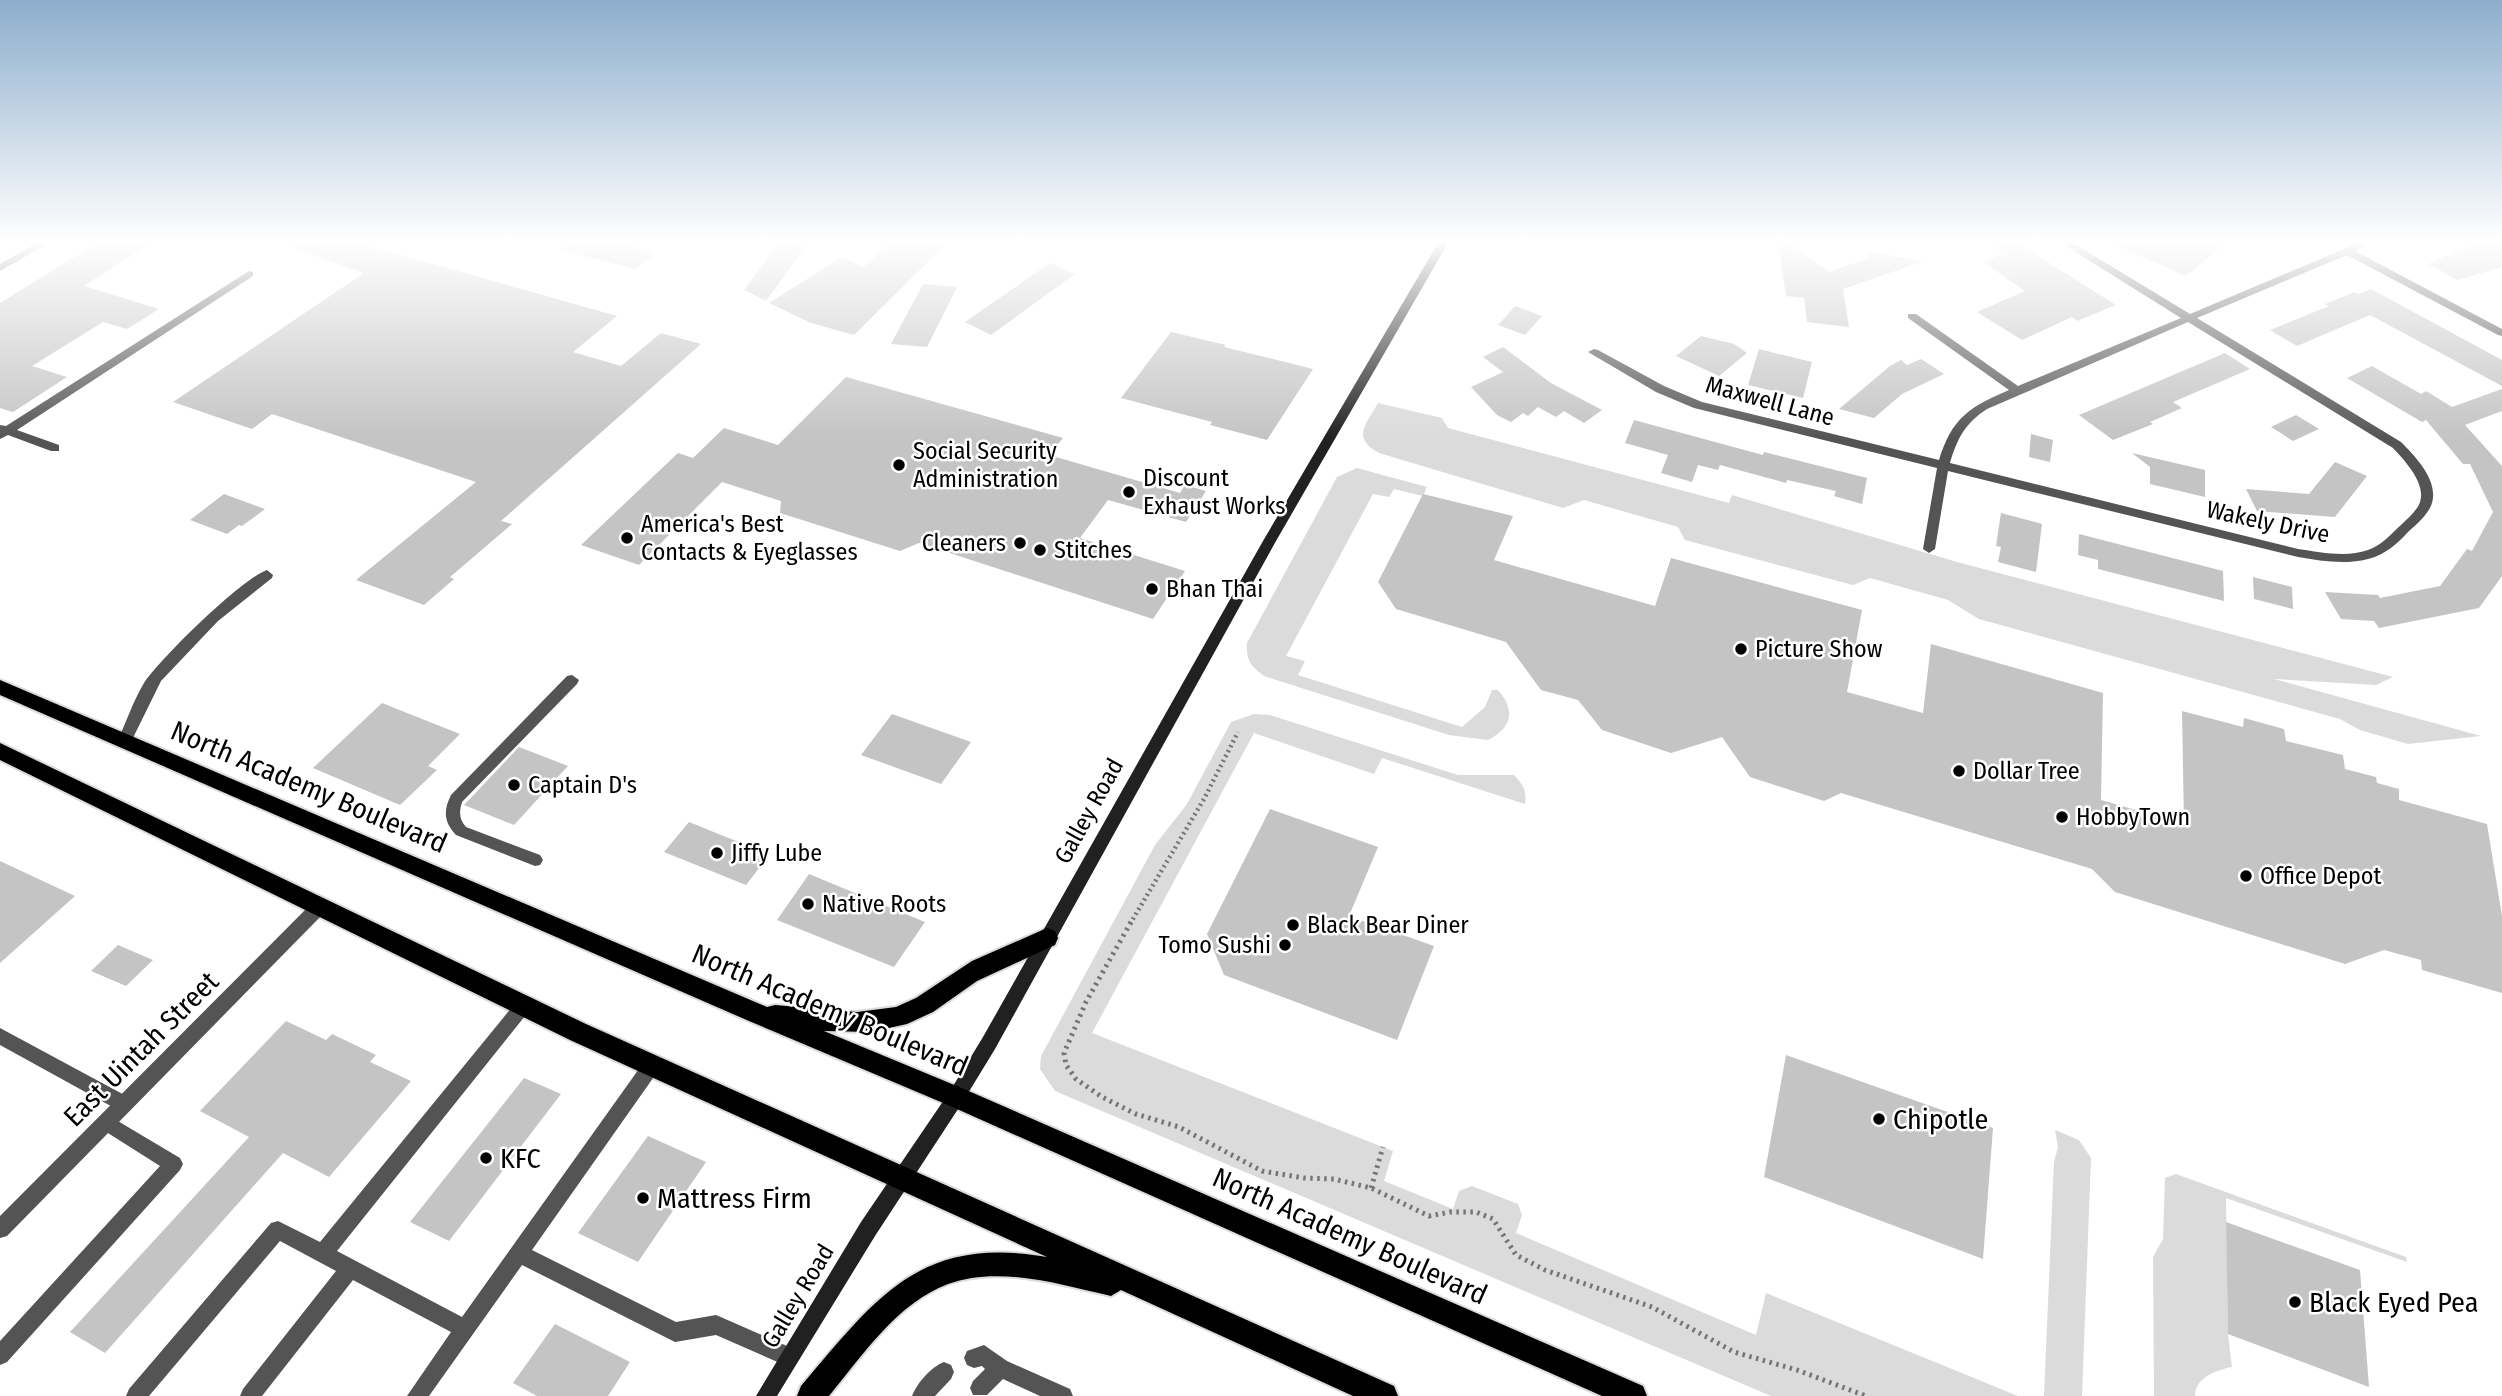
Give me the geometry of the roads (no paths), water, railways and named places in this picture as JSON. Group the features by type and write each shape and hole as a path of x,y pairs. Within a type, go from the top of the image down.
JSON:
{"highway":[{"name":"North Academy Boulevard","path":"0,687 757,1014 956,1097 1633,1396"},
{"path":"0,751 523,1006 900,1180 1384,1396"},
{"path":"757,1014 850,1021 881,1020 905,1015 931,1003 960,979 1047,938"},
{"path":"811,1396 882,1315 908,1292 937,1276 972,1265 1036,1267 1149,1291"}],"main road":[{"name":"Galley Road","path":"766,1396 900,1180 956,1097 1324,443 1404,308"}],"street":[{"path":"2,431 196,308"},
{"name":"Wakely Drive","path":"1944,467 2325,558 2370,555 2385,547 2425,507 2425,484 2409,456 2397,445 2174,308"},
{"path":"1929,550 1949,441 1962,421 2017,391 2213,308"},
{"path":"2455,308 2502,333"},
{"path":"1912,316 2017,391"},
{"name":"Maxwell Lane","path":"1594,352 1660,389 1698,405 1944,467"},
{"path":"2,431 55,447"},
{"path":"124,742 148,689 162,670 213,618 267,575"},
{"path":"535,860 461,831 453,824 451,811 456,799 572,680"},
{"name":"East Uintah Street","path":"0,1229 319,907"},
{"path":"323,1254 523,1006"},
{"path":"0,1036 124,1104"},
{"path":"416,1396 652,1066"},
{"path":"0,1355 174,1164 106,1122"},
{"path":"136,1396 278,1230 465,1329"},
{"path":"518,1253 675,1332 716,1325 789,1357"},
{"path":"250,1396 350,1268"},
{"path":"974,1358 984,1355 1000,1368 1063,1396"},
{"path":"980,1388 1000,1368"},
{"path":"922,1396 944,1372"}],"place":[{"name":"Social Security Administration","path":"899,465"},
{"name":"Discount Exhaust Works","path":"1129,492"},
{"name":"America's Best Contacts & Eyeglasses","path":"627,538"},
{"name":"Cleaners","path":"1020,543"},
{"name":"Stitches","path":"1040,550"},
{"name":"Bhan Thai","path":"1152,589"},
{"name":"Picture Show","path":"1741,649"},
{"name":"Dollar Tree","path":"1959,771"},
{"name":"Captain D's","path":"514,785"},
{"name":"HobbyTown","path":"2062,817"},
{"name":"Jiffy Lube","path":"717,853"},
{"name":"Office Depot","path":"2246,876"},
{"name":"Native Roots","path":"808,904"},
{"name":"Black Bear Diner","path":"1293,925"},
{"name":"Tomo Sushi","path":"1285,945"},
{"name":"Chipotle","path":"1879,1119"},
{"name":"KFC","path":"486,1158"},
{"name":"Mattress Firm","path":"643,1198"},
{"name":"Black Eyed Pea","path":"2295,1302"}]}
